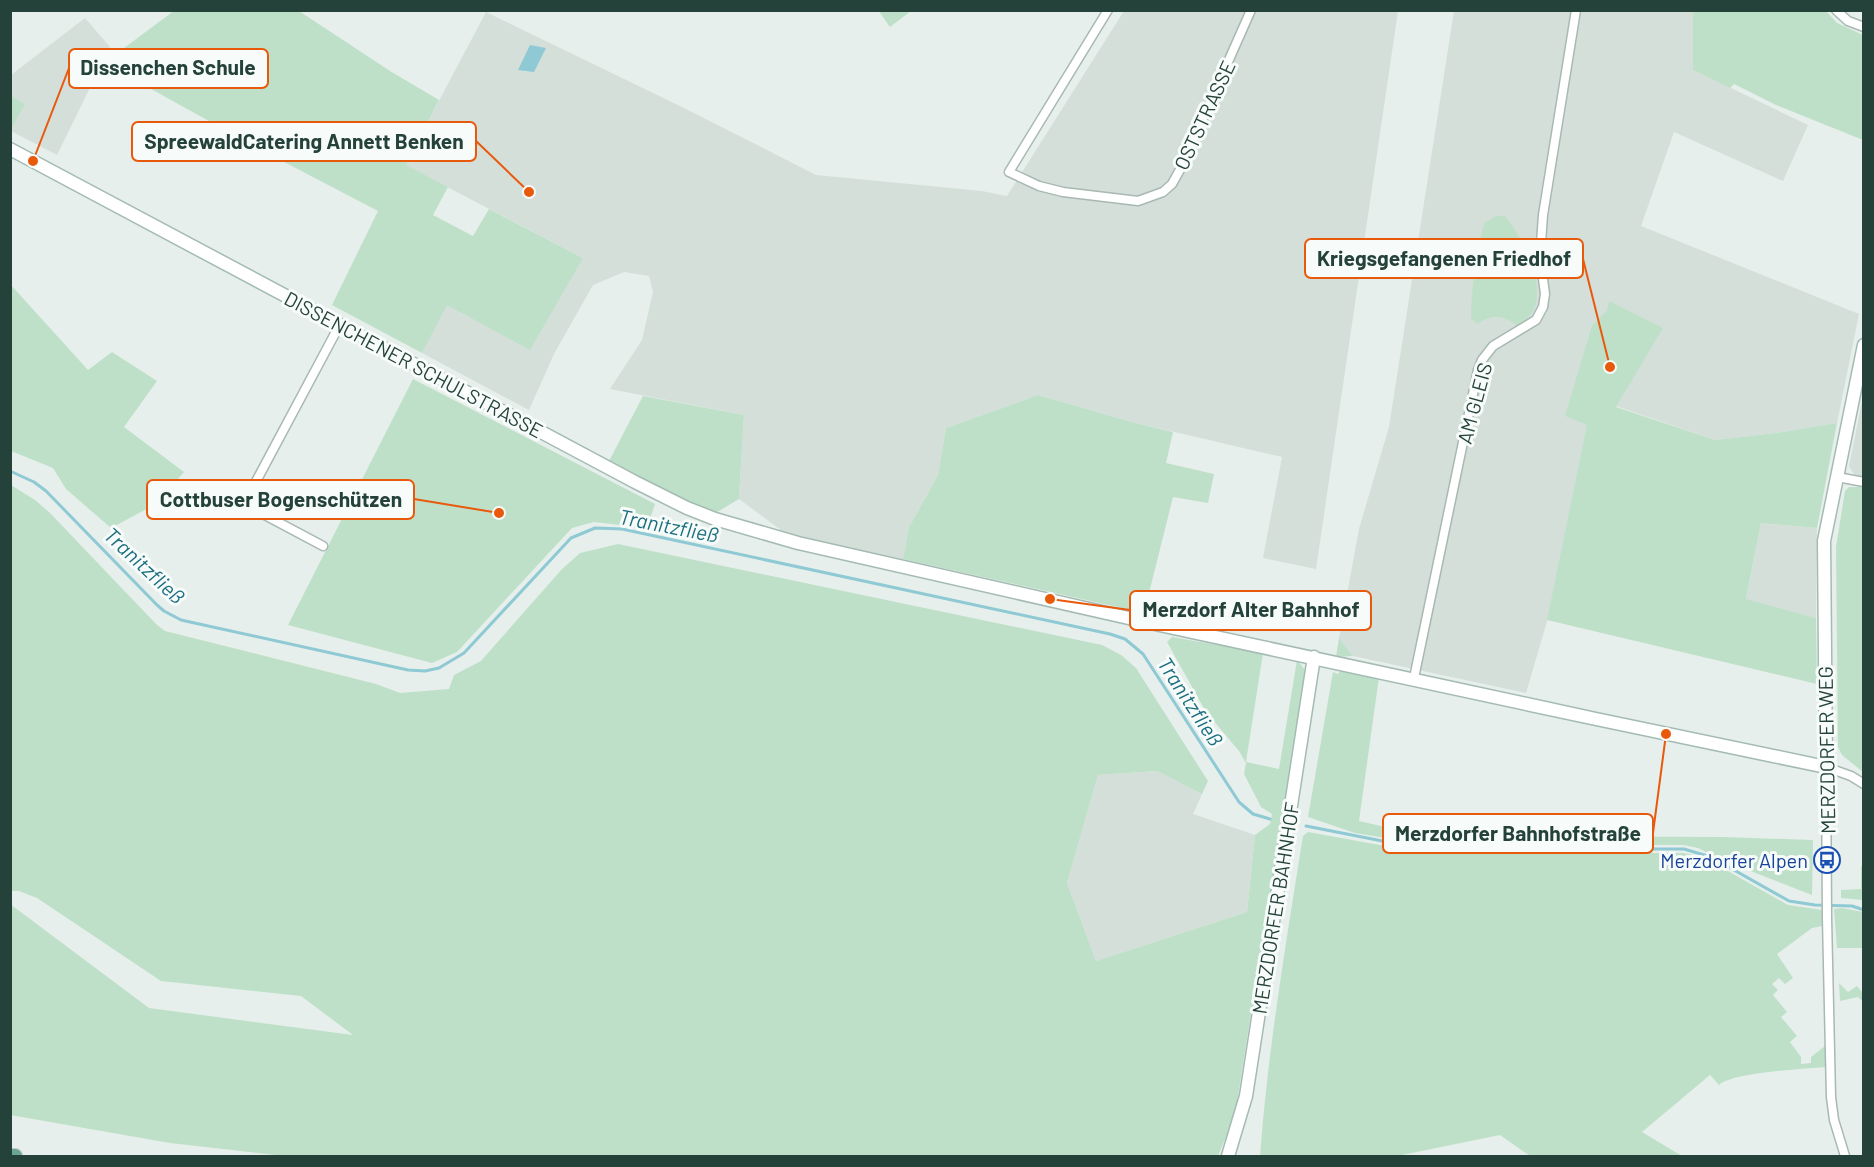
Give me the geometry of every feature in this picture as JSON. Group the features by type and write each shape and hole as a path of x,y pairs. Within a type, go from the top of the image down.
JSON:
{"street":[{"name":"OSTSTRASSE","path":"1108,10 1009,172 1040,186 1063,192 1138,201 1163,192 1172,184 1251,10"},
{"name":"AM GLEIS","path":"1414,678 1478,370 1482,360 1493,346 1536,320 1543,307 1545,294 1540,257 1543,215 1576,10"},
{"path":"1836,10 1848,21 1863,27"},
{"name":"DISSENCHENER SCHULSTRASSE","path":"10,149 339,326 687,508 715,519 798,543 1155,624 1826,767"},
{"path":"323,546 244,504 339,326"},
{"name":"MERZDORFER WEG","path":"1845,1156 1834,1120 1831,1097 1824,541 1863,345"},
{"path":"1837,477 1863,482"},
{"name":"MERZDORFER BAHNHOF","path":"1228,1156 1245,1096 1314,657"},
{"path":"1826,767 1851,776 1863,784"}],"shaded area":[{"path":"1124,11 1398,11 1316,569 1263,558 1282,457 1132,422 1038,395 946,428 938,475 909,527 903,559 789,536 739,499 744,415 610,389 642,340 653,292 649,276 624,272 593,285 554,354 529,410 422,353 446,305 583,258 405,165 486,12 816,175 982,191 1007,196"},
{"path":"1454,11 1693,11 1693,70 1808,125 1783,181 1674,132 1641,226 1859,314 1837,423 1715,440 1616,406 1662,328 1607,310 1592,325 1566,416 1603,431 1526,693 1353,656 1339,638 1359,529 1389,427"},
{"path":"85,18 110,47 57,155 11,131 11,75"},
{"path":"1863,396 1863,478 1855,476 1849,466"},
{"path":"1761,523 1817,528 1816,618 1746,600"},
{"path":"1157,771 1202,794 1193,814 1255,835 1247,912 1096,961 1067,883 1098,775"}],"green space":[{"path":"175,10 299,11 390,71 439,100 406,165 448,187 433,215 473,236 489,209 583,258 530,350 447,305 422,353 332,305 378,211 104,63"},
{"path":"878,10 911,10 911,11 890,27"},
{"path":"1693,11 1826,11 1837,23 1863,35 1863,140 1776,105 1734,84 1730,88 1693,70"},
{"path":"11,96 25,104 10,129"},
{"path":"1496,216 1505,216 1512,225 1525,249 1535,277 1536,302 1531,315 1518,326 1498,317 1488,318 1477,324 1471,318 1475,270 1484,223"},
{"path":"10,284 88,370 112,352 157,381 124,427 184,472 156,504 111,528 66,489 53,468 11,451"},
{"path":"1609,301 1663,328 1616,407 1715,440 1837,423 1817,528 1761,523 1746,599 1816,618 1817,684 1547,620 1587,425 1565,416 1592,325 1607,310"},
{"path":"413,379 655,504 647,528 594,522 572,528 457,652 432,663 288,625"},
{"path":"1038,395 1173,432 1166,463 1214,474 1208,503 1173,497 1144,613 903,559 909,527 938,475 946,428"},
{"path":"643,396 744,415 739,499 714,514 609,461"},
{"path":"11,485 35,500 50,513 165,631 376,684 400,693 449,689 454,675 481,661 562,569 580,553 618,544 1102,645 1121,655 1136,668 1208,781 1202,794 1157,771 1098,775 1067,883 1096,961 1247,912 1255,835 1270,824 1272,814 1261,807 1244,774 1246,763 1239,751 1206,712 1167,642 1172,637 1263,653 1246,762 1279,769 1297,660 1305,670 1235,1115 1218,1156 284,1156 170,1143 10,1115 10,904 149,1008 353,1035 301,996 161,981 37,898 19,891 11,891"},
{"path":"1849,487 1863,487 1863,772 1842,755 1838,747 1836,547 1845,491"},
{"path":"1830,605 1833,732 1831,734"},
{"path":"1339,638 1353,656 1336,657"},
{"path":"1341,670 1379,677 1359,821 1425,836 1723,837 1813,840 1812,895 1698,848 1683,845 1422,844 1355,833 1308,817 1333,672 1338,674"},
{"path":"1308,832 1424,853 1683,853 1710,861 1788,905 1822,910 1822,926 1812,928 1777,954 1793,978 1785,984 1779,978 1772,984 1778,990 1773,995 1787,1012 1781,1017 1797,1036 1790,1042 1801,1057 1801,1064 1811,1063 1811,1057 1825,1046 1826,1067 1753,1074 1719,1085 1710,1075 1642,1132 1682,1156 1530,1156 1500,1135 1397,1156 1260,1156 1284,956 1303,836"},
{"path":"1861,866 1863,866 1863,900 1841,898 1841,890 1861,889"},
{"path":"1842,908 1863,912 1863,948 1837,948 1834,909"},
{"path":"1839,983 1848,992 1857,986 1863,991 1863,1002 1858,997 1840,1001"}],"water":[{"path":"530,45 546,48 534,72 518,70"}],"waterway":[{"name":"Tranitzfließ","path":"10,471 34,482 46,491 157,605 181,620 408,670 425,671 439,668 464,653 571,538 595,528 622,529 1110,634 1125,639 1143,654 1239,802 1253,814 1270,819"},
{"name":"Tranitzfließ","path":"1306,826 1423,849 1684,849 1711,857 1789,901 1815,905 1852,906 1864,910"}],"place":[{"name":"Dissenchen Schule","path":"33,161"},
{"name":"SpreewaldCatering Annett Benken","path":"529,192"},
{"name":"Kriegsgefangenen Friedhof","path":"1610,367"},
{"name":"Cottbuser Bogenschützen","path":"499,513"},
{"name":"Merzdorf Alter Bahnhof","path":"1050,599"},
{"name":"Merzdorfer Bahnhofstraße","path":"1666,734"},
{"name":"Merzdorfer Alpen","path":"1827,860"}]}
